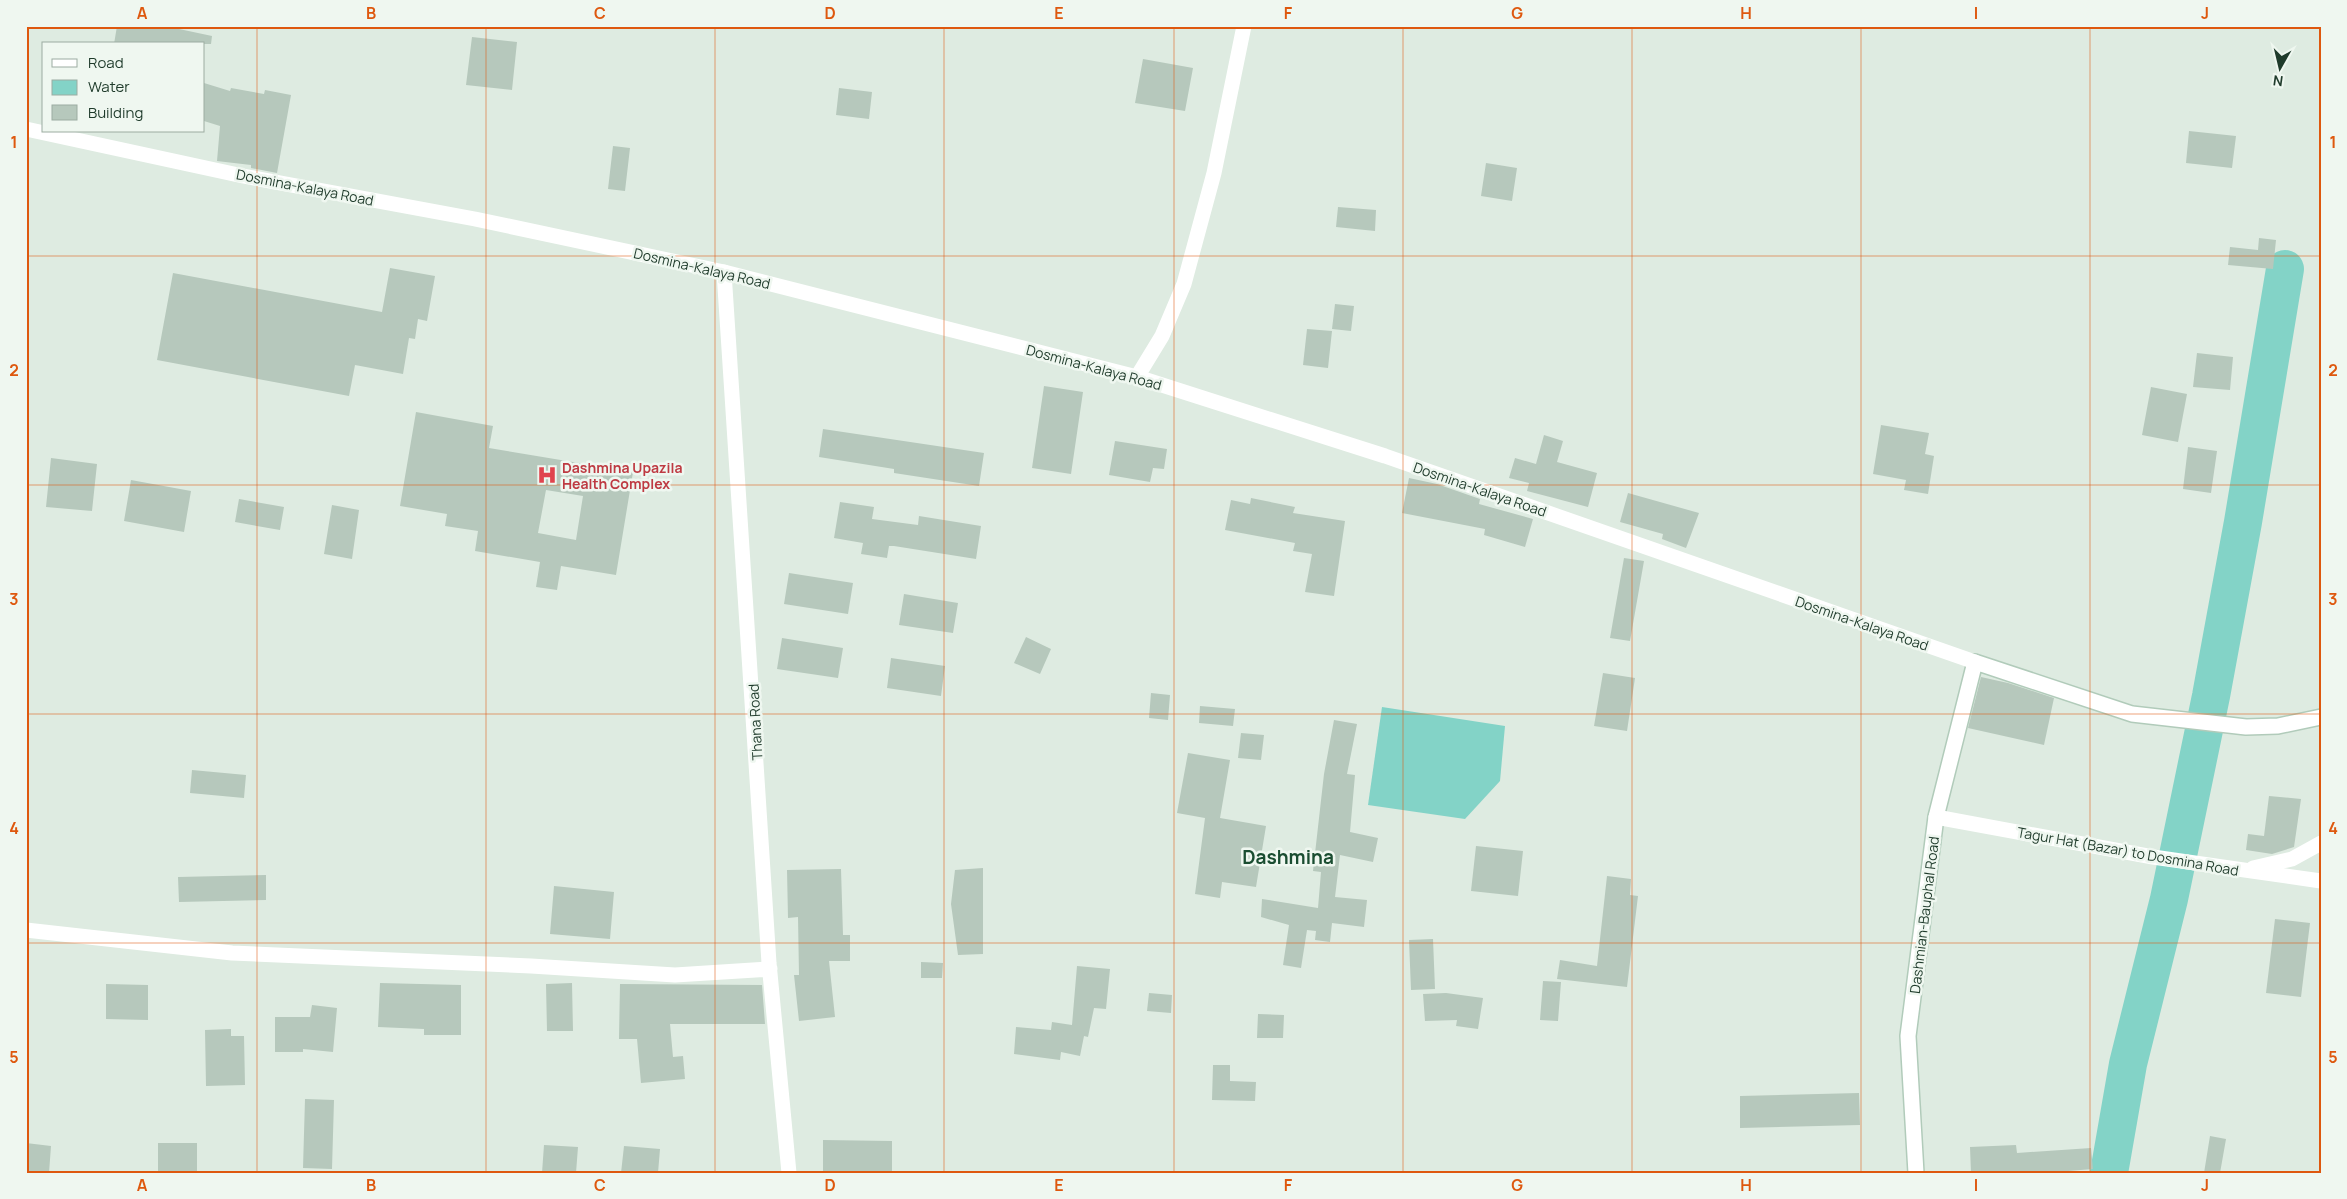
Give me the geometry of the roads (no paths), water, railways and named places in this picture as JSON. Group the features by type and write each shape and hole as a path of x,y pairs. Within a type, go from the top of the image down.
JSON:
{"street":[{"path":"1137,377 1162,336 1184,284 1214,173 1244,26"},
{"name":"Dosmina-Kalaya Road","path":"26,129 243,176 476,219 724,272 1137,377 1384,456 1975,662 2132,714 2246,727 2278,726 2321,717"},
{"name":"Thana Road","path":"724,272 770,969 789,1173"},
{"name":"Dashmian-Bauphal Road","path":"1916,1173 1908,1036 1936,817 1975,662"},
{"name":"Tagur Hat (Bazar) to Dosmina Road","path":"1936,817 2153,857 2242,871 2321,880"},
{"path":"2242,871 2292,859 2321,843"},
{"path":"26,930 242,954 675,974 770,969"}],"water":[{"path":"1382,707 1505,726 1500,781 1465,819 1368,805"}],"waterway":[{"path":"2109,1173 2128,1064 2169,899 2211,696 2243,522 2285,269"}],"place":[{"name":"Dashmina Upazila Health Complex","path":"547,475"}],"district":[{"name":"Dashmina","path":"1288,857"}]}
